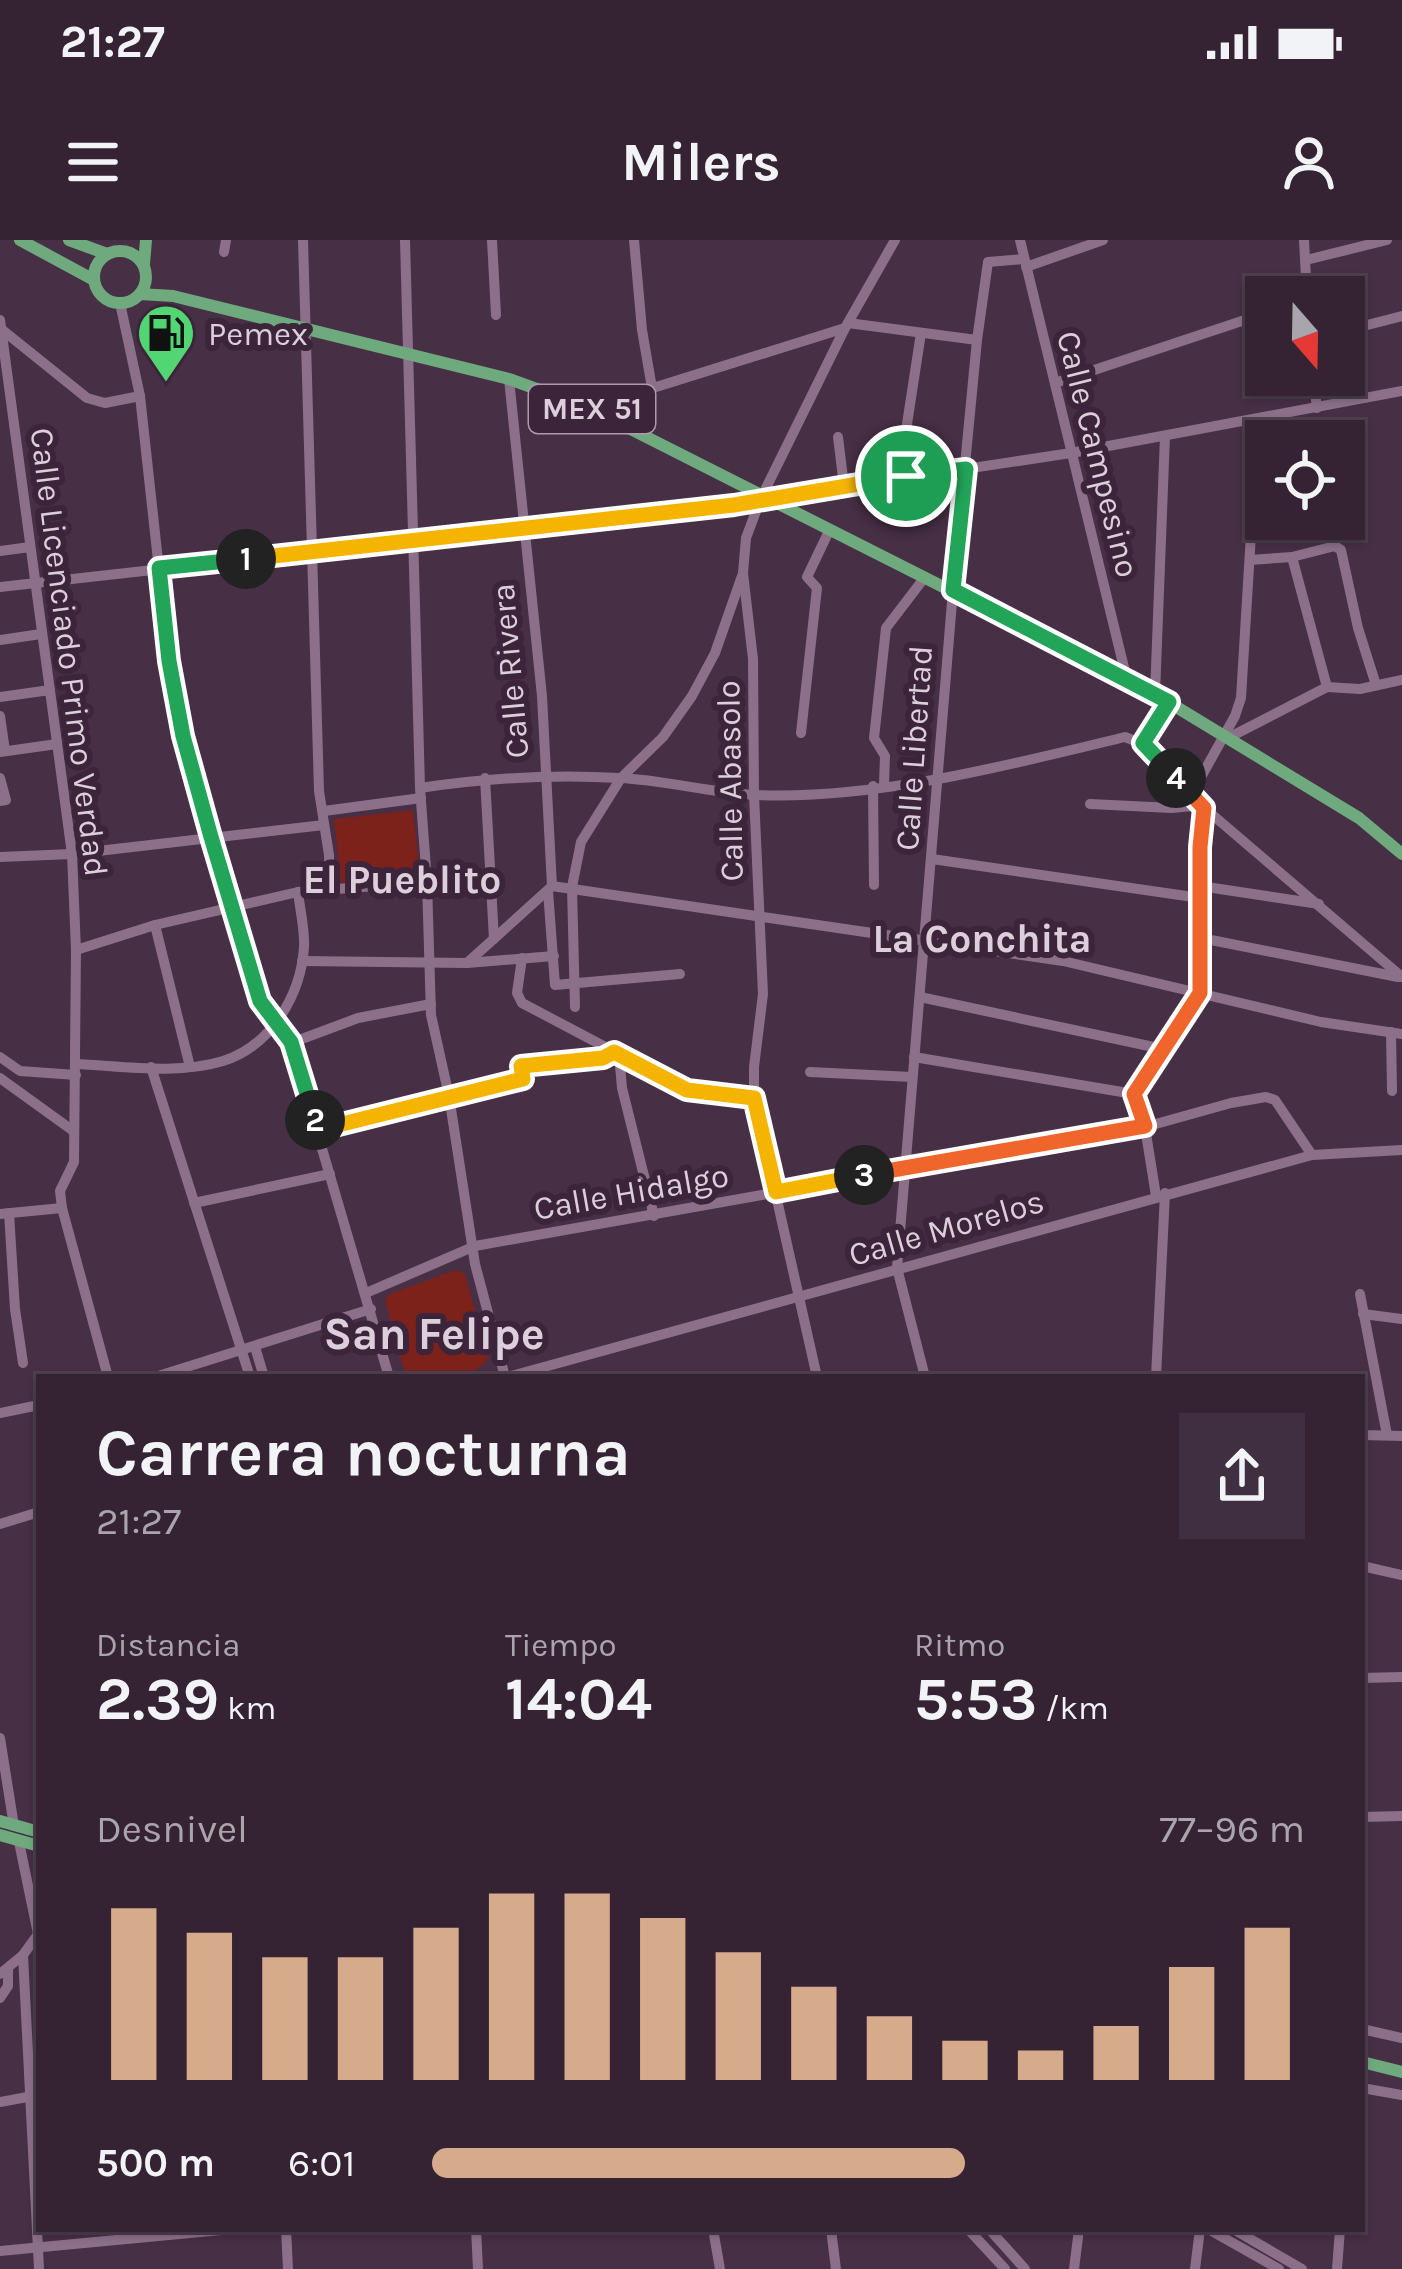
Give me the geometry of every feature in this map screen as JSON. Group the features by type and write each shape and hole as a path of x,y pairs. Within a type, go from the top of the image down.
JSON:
{"main road":[{"path":"20,240 94,280 102,297 120,303"},
{"path":"69,240 107,254 124,251 136,240"},
{"path":"140,294 146,240"},
{"name":"MEX 51","path":"124,251 172,296"},
{"path":"94,280 97,265 107,254"},
{"name":"MEX 51","path":"120,303 140,294 172,296 509,379 589,408 1155,694 1359,818 1402,854"},
{"path":"7,1823 36,1831"},
{"path":"0,1835 36,1845"},
{"path":"1365,2063 1402,2072"}],"street":[{"path":"303,240 319,791 330,888"},
{"path":"405,240 420,793 431,1004 475,1264 506,1374"},
{"path":"492,240 496,315"},
{"path":"634,240 641,330 652,388"},
{"name":"Calle Abasolo","path":"816,1374 755,1095 763,994 753,659 743,573 746,538 763,499 847,325 896,240"},
{"name":"Calle Campesino","path":"1020,240 1127,680"},
{"path":"1025,263 1103,240"},
{"path":"1304,240 1306,276"},
{"path":"1306,260 1387,240"},
{"name":"Calle Libertad","path":"924,1374 897,1268 953,590 976,340 988,262 1025,263"},
{"path":"120,303 140,396 169,661 183,736 260,1001 291,1042 388,1374"},
{"path":"1365,326 1402,316"},
{"name":"Calle Licenciado Primo Verdad","path":"0,320 6,421 30,548 72,854 74,1162 60,1191 62,1208"},
{"path":"1055,383 1245,320"},
{"path":"589,408 847,325 976,340"},
{"path":"1,329 87,398 105,403 140,396"},
{"path":"906,476 903,450 921,334"},
{"name":"Calle Rivera","path":"509,379 542,696 555,985 575,985"},
{"path":"0,587 734,505 1071,453 1402,391"},
{"path":"1316,396 1317,408"},
{"path":"1191,795 1227,735 1241,698 1258,419"},
{"path":"838,436 844,486"},
{"path":"1155,694 1165,436"},
{"path":"801,734 817,588 807,577 830,529"},
{"path":"1250,560 1335,546 1341,550 1376,685"},
{"path":"0,551 30,548"},
{"path":"1292,556 1327,688"},
{"path":"575,1006 572,886 581,842 621,778 663,737 692,696 715,653 743,573"},
{"path":"874,885 885,756 874,738 886,628 925,577"},
{"path":"0,640 41,634"},
{"path":"1227,735 1327,688 1402,680"},
{"path":"0,697 50,690"},
{"path":"1143,743 1169,702"},
{"path":"0,716 2,751 57,744"},
{"path":"324,811 485,778 621,778 754,795 813,794 937,776 1125,737 1143,743 1203,806 1402,978"},
{"path":"0,778 6,800 0,801"},
{"path":"485,778 494,939"},
{"path":"1090,804 1203,806"},
{"path":"1156,1374 1160,1194 1135,1096 1200,993 1203,806"},
{"path":"0,857 72,854 324,825"},
{"path":"932,859 1322,905"},
{"path":"76,950 155,925 298,892 428,882"},
{"path":"467,963 550,888 572,886 1063,961 1321,1022 1397,1033 1392,1090"},
{"path":"0,1057 20,1071 190,1067 226,1060 275,1026 298,983 304,945 298,892"},
{"path":"155,925 190,1067"},
{"path":"1201,938 1402,978"},
{"path":"302,961 467,963 554,956"},
{"path":"522,958 517,993 522,1003 687,1090 755,1095"},
{"path":"575,985 680,974"},
{"path":"920,998 1163,1049"},
{"path":"291,1042 358,1018 431,1004"},
{"path":"318,1130 523,1079 521,1066 617,1053"},
{"path":"617,1053 654,1216"},
{"path":"914,1057 1135,1096"},
{"path":"151,1067 194,1203 262,1374"},
{"path":"810,1072 912,1078"},
{"path":"0,1078 72,1130"},
{"name":"Calle Hidalgo","path":"366,1293 475,1246 1144,1124 1266,1097 1282,1106 1312,1155"},
{"name":"Calle Morelos","path":"518,1374 1312,1155 1402,1150"},
{"path":"194,1203 329,1174"},
{"path":"23,1363 5,1213 62,1208 107,1374"},
{"path":"1360,1294 1387,1435"},
{"path":"165,1374 371,1309"},
{"path":"1364,1314 1402,1318"},
{"path":"249,1349 250,1374"},
{"path":"0,1413 36,1406"},
{"path":"1365,1435 1402,1436"},
{"path":"0,1524 36,1513"},
{"path":"1365,1567 1402,1575"},
{"path":"1365,1678 1402,1677"},
{"path":"0,1738 7,1823"},
{"path":"1365,1817 1402,1816"},
{"path":"19,1842 36,1924"},
{"path":"0,1998 4,1978 36,1937"},
{"path":"0,2102 36,2095 23,1955"},
{"path":"1365,2030 1402,2038"},
{"path":"1365,2089 1402,2095"},
{"path":"39,2232 39,2269"},
{"path":"0,2251 202,2232"},
{"path":"286,2232 288,2269"},
{"path":"476,2232 478,2269"},
{"path":"714,2232 720,2269"},
{"path":"831,2232 836,2269"},
{"path":"971,2232 1005,2269"},
{"path":"992,2232 1025,2269"},
{"path":"1074,2269 1079,2232"},
{"path":"1195,2269 1203,2232"},
{"path":"1210,2232 1279,2269"},
{"path":"1238,2232 1302,2269"},
{"path":"1336,2269 1340,2232"}],"shaded area":[{"path":"413,810 420,874 341,883 334,819"},
{"path":"456,1270 465,1274 488,1359 464,1374 405,1374 385,1301 389,1294"}],"place":[{"name":"Pemex","path":"166,384"}],"district":[{"name":"El Pueblito","path":"402,879"},
{"name":"La Conchita","path":"982,938"},
{"name":"San Felipe","path":"434,1333"}],"route":[{"path":"966,469 953,590 1169,702 1143,743 1204,808 1200,993 1134,1094 1145,1126 776,1192 754,1098 687,1090 614,1052 603,1058 521,1066 523,1079 318,1130 291,1042 260,1001 211,837 183,736 159,568 734,505 906,476 966,469"}]}
